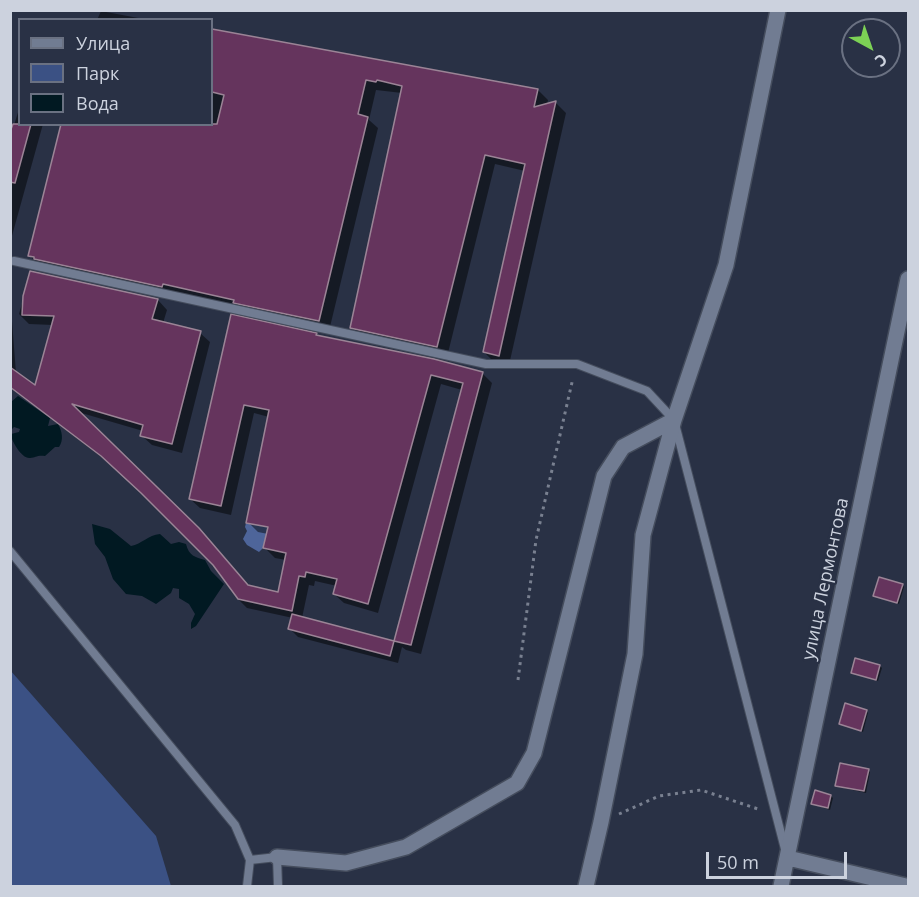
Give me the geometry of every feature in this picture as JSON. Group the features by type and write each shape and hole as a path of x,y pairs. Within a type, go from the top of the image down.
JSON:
{"street":[{"path":"586,886 635,654 643,535 674,420 726,265 778,10"},
{"name":"улица Лермонтова","path":"782,886 909,279"},
{"path":"277,857 346,863 406,847 517,783 534,753 604,476 623,447 674,420"},
{"path":"788,858 906,886"}],"lane":[{"path":"14,261 486,364 577,364 647,391 674,420 788,858"},
{"path":"10,551 235,825 250,860 247,886"},
{"path":"250,860 277,857 278,886"}],"path":[{"path":"518,680 536,540 577,364"},
{"path":"601,822 659,796 701,790 777,816"}],"green space":[{"path":"10,670 156,836 171,886 11,886"}],"shaded area":[{"path":"246,523 268,527 263,548 259,552 247,545 243,539 247,531"}],"water":[{"path":"18,396 50,418 48,426 58,424 62,436 61,444 45,456 27,458 20,453 13,441 11,434 19,432 20,429 14,427 11,430 11,402"},
{"path":"92,524 110,529 131,546 160,534 171,544 179,542 186,544 191,554 205,560 211,571 224,584 196,626 191,629 195,614 189,604 179,598 179,589 173,588 171,593 156,604 142,596 126,594 113,579 105,557 95,544"}],"building":[{"path":"213,29 538,89 534,107 556,101 499,356 483,352 525,164 485,155 437,347 350,328 402,86 377,80 376,82 366,80 358,114 368,117 319,321 233,303 234,300 163,284 162,287 28,256 60,126 213,126 217,124 224,95 213,92"},
{"path":"13,124 30,126 15,183 10,182 10,132"},
{"path":"30,271 158,299 152,319 201,331 172,444 140,436 143,425 72,404 199,528 248,585 278,592 286,553 263,548 268,527 246,523 269,410 244,405 221,506 189,499 231,314 483,372 411,645 394,641 463,383 431,375 368,604 333,594 337,579 306,572 305,577 299,576 292,611 238,599 213,565 141,493 101,456 10,387 10,367 35,385 54,316 22,315 23,296"},
{"path":"879,577 903,584 897,603 873,596"},
{"path":"292,614 394,641 390,656 288,629"},
{"path":"855,658 880,665 876,680 851,673"},
{"path":"845,703 867,710 861,731 839,724"},
{"path":"840,763 869,769 864,791 835,786"},
{"path":"815,790 831,795 828,808 811,804"}]}
